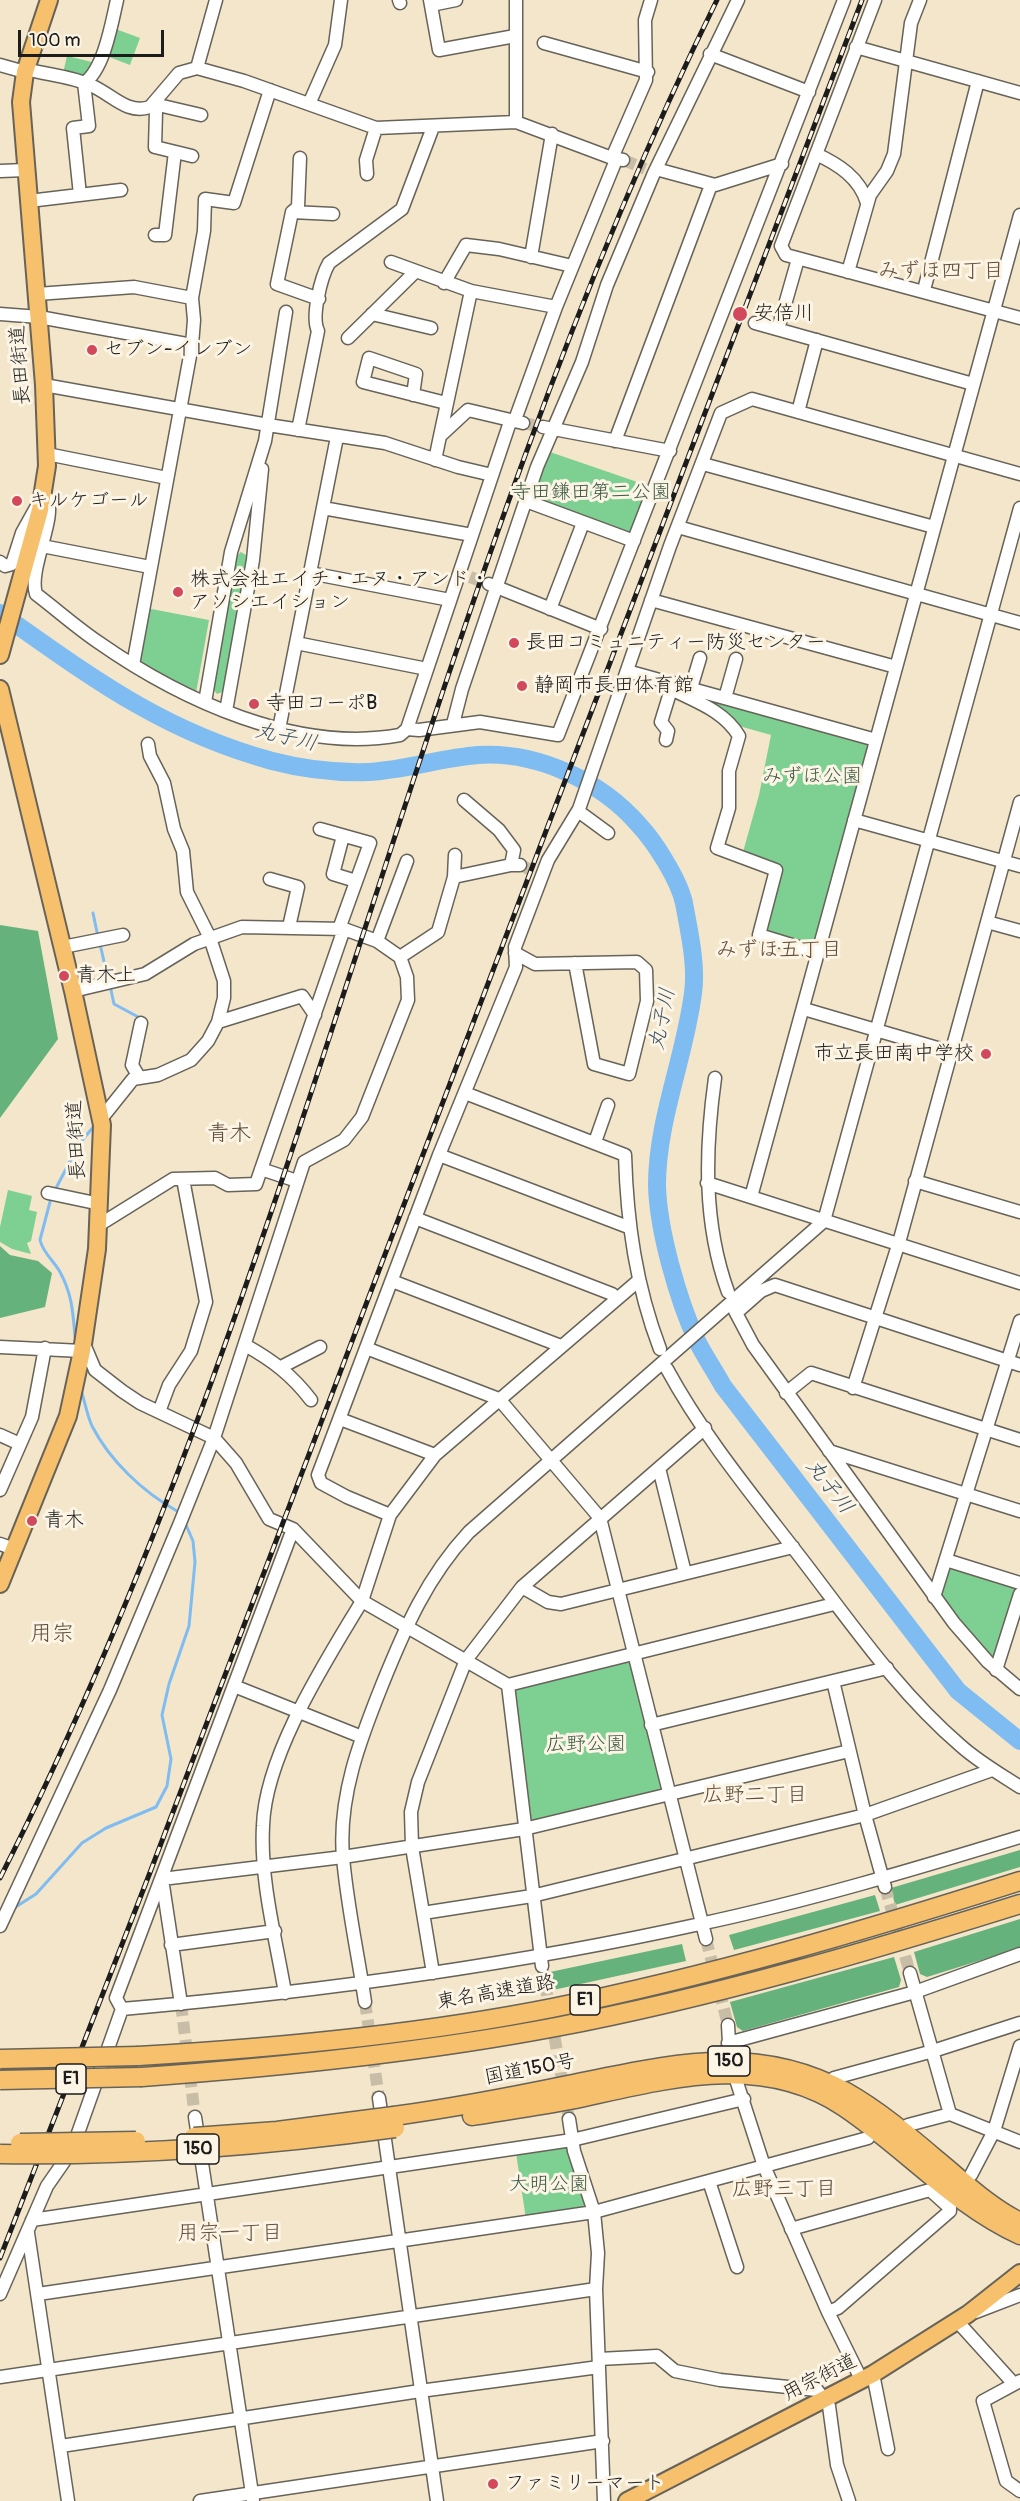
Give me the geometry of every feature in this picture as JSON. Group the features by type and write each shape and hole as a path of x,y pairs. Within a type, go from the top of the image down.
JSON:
{"highway":[{"name":"東名高速道路","path":"0,2059 138,2056 320,2041 401,2032 551,2008 658,1984 806,1946 1020,1881"},
{"name":"E1","path":"0,2080 142,2077 262,2068 377,2056 555,2027 634,2011 802,1969 1020,1904"},
{"name":"国道150号","path":"731,2059 842,2105 976,2210 1020,2235"},
{"name":"国道150号","path":"0,2143 138,2141 395,2122 568,2100 670,2078 731,2059 774,2066 829,2084 866,2105 935,2158 984,2201 1020,2222"},
{"name":"国道150号","path":"0,2154 96,2156 280,2144 395,2122"}],"main road":[{"name":"長田街道","path":"2,650 43,495 47,454 39,317 21,102 25,70 49,0"},
{"name":"長田街道","path":"0,689 63,947 101,1119 99,1225 83,1347 68,1416 7,1547 0,1584"},
{"name":"用宗街道","path":"627,2501 867,2377 963,2318 1020,2273"}],"street":[{"path":"84,82 94,75 113,24 117,0"},
{"path":"196,68 216,0"},
{"path":"309,104 335,45 341,0"},
{"path":"456,0 430,3 439,50 515,36"},
{"path":"516,0 516,122"},
{"path":"0,562 5,566 12,564 22,533 43,495 49,502 34,581 36,594 96,642 133,665 205,702 279,729 334,738 400,735 406,729 450,600 464,574 472,535 492,475 517,421 516,417 556,307 617,159 648,72 645,20 651,0"},
{"path":"453,724 493,586 526,501 548,428 582,362 607,285 651,171 738,0"},
{"path":"406,729 419,730 480,722 558,735 601,629 661,466 665,465 844,0"},
{"path":"874,0 781,246 786,255 798,259 924,290 1020,318"},
{"path":"848,272 870,195 892,163 911,23 920,0"},
{"path":"544,43 648,72"},
{"path":"855,47 1020,93"},
{"path":"710,54 809,92"},
{"path":"0,65 84,82 127,107 144,109 153,105 179,73 196,68 270,90 376,128 516,122 617,159"},
{"path":"924,290 978,81"},
{"path":"80,195 73,128 89,126 84,82"},
{"path":"133,665 192,345 194,320 192,298 204,231 205,199 234,203 270,90"},
{"path":"153,105 201,115"},
{"path":"153,105 156,111 155,147 192,156"},
{"path":"298,430 318,331 313,321 325,271 329,263 402,209 433,127"},
{"path":"367,174 366,160 376,128"},
{"path":"531,257 552,135"},
{"path":"155,234 165,235 174,152"},
{"path":"816,154 855,180 867,203"},
{"path":"300,158 298,207 292,212 277,284 319,300"},
{"path":"651,171 711,184 782,164"},
{"path":"0,171 26,170"},
{"path":"615,441 711,184"},
{"path":"29,201 121,190"},
{"path":"292,212 333,214"},
{"path":"751,1197 1020,215"},
{"path":"444,283 466,245 572,266"},
{"path":"778,329 798,259"},
{"path":"391,262 471,291 556,307"},
{"path":"348,338 415,272"},
{"path":"37,294 134,287 192,298"},
{"path":"435,460 471,291"},
{"path":"226,711 253,560 265,441 286,312"},
{"path":"0,314 39,317 192,345"},
{"path":"372,314 431,328"},
{"path":"755,323 973,384"},
{"path":"798,412 818,340"},
{"path":"44,385 268,426 385,444 492,475"},
{"path":"413,395 446,403"},
{"path":"390,1515 321,1483 318,1475 439,1155 516,967 515,954 539,873 578,810 651,600 721,413 752,399 1020,474"},
{"path":"440,436 468,410 517,421"},
{"path":"548,428 670,451"},
{"path":"279,729 337,437"},
{"path":"205,702 231,552 265,441"},
{"path":"47,454 167,478"},
{"path":"703,464 934,528"},
{"path":"526,501 634,541"},
{"path":"323,508 472,535"},
{"path":"365,2002 343,1857 349,1783 363,1737 406,1626 421,1595 446,1557 469,1532 824,1221 1020,508"},
{"path":"550,609 583,523"},
{"path":"678,527 1020,623"},
{"path":"42,546 150,567"},
{"path":"310,573 450,600"},
{"path":"493,586 601,629"},
{"path":"651,600 896,667"},
{"path":"296,643 427,669"},
{"path":"691,688 700,658"},
{"path":"725,698 736,659"},
{"path":"627,671 672,686 730,721 739,736 729,771 729,808 717,848 776,870 759,935 818,953"},
{"path":"672,686 691,688 876,740"},
{"path":"666,740 668,731 661,722 672,686"},
{"path":"101,1119 133,1079 158,1075 191,1060 208,1041 218,1022 224,998 224,981 210,938 188,892 183,851 174,829 165,783 150,756 147,744"},
{"path":"454,877 515,865 514,850 499,830 464,800"},
{"path":"853,1388 898,1244 1020,802"},
{"path":"578,810 608,832"},
{"path":"854,820 1020,866"},
{"path":"99,1225 174,1179 215,1178 228,1185 256,1184 315,1014 370,843 320,829"},
{"path":"343,836 333,874 356,881"},
{"path":"400,957 438,932 454,877 455,855"},
{"path":"377,941 407,861"},
{"path":"270,879 298,887 289,927"},
{"path":"987,922 1020,931"},
{"path":"0,1926 110,1690 214,1438 304,1162 344,1140 362,1117 408,1000 407,977 400,957 377,941 342,929 289,927 242,927 210,938 145,974 73,991"},
{"path":"63,947 123,935"},
{"path":"515,954 535,964 575,963 637,962 645,969 647,1001 629,1074 594,1064 575,963"},
{"path":"218,1022 302,996 315,1014"},
{"path":"804,1009 951,1052"},
{"path":"140,1077 132,1065 141,1023"},
{"path":"715,1078 707,1183 712,1235 728,1292"},
{"path":"465,1093 625,1155 628,1227 638,1281 660,1350"},
{"path":"596,1142 608,1105"},
{"path":"439,1155 628,1227"},
{"path":"261,1169 297,1181"},
{"path":"159,1412 169,1385 191,1351 206,1302 183,1179"},
{"path":"915,1181 1020,1212"},
{"path":"707,1183 1020,1283"},
{"path":"53,1194 100,1204"},
{"path":"415,1218 612,1294 617,1299"},
{"path":"392,1281 561,1347"},
{"path":"285,1993 264,1866 263,1823 266,1800 298,1711 362,1601 390,1515 435,1455 638,1281"},
{"path":"1020,1365 775,1286 761,1291 735,1312 753,1346 934,1597 996,1670 1020,1689"},
{"path":"934,1597 1020,1321"},
{"path":"245,1345 281,1367 296,1380 311,1400"},
{"path":"0,1347 83,1347 95,1370 140,1403 214,1438 236,1463 269,1519 293,1529 362,1601 508,1686 834,1604"},
{"path":"281,1367 320,1347"},
{"path":"0,1490 35,1404 45,1348"},
{"path":"366,1348 499,1399 600,1518 706,1939"},
{"path":"668,1369 705,1428 834,1604 887,1668 960,1745 992,1770 1020,1787"},
{"path":"786,1393 811,1373 1020,1440"},
{"path":"340,1419 435,1455"},
{"path":"433,1973 410,1829 414,1795 466,1660 522,1587 705,1428"},
{"path":"0,1435 20,1444"},
{"path":"830,1451 1020,1511"},
{"path":"659,1467 685,1573"},
{"path":"0,2294 47,2186 72,2150 122,2009 116,1998 293,1529"},
{"path":"522,1587 548,1602 561,1604 793,1547"},
{"path":"946,1560 1020,1583"},
{"path":"996,1670 1020,1594"},
{"path":"651,1725 887,1668"},
{"path":"833,1681 865,1815 884,1882"},
{"path":"234,1686 363,1737"},
{"path":"508,1686 541,1961"},
{"path":"162,1879 343,1857 524,1829 849,1751"},
{"path":"423,1913 532,1896 865,1815 992,1770"},
{"path":"122,2009 285,1993 541,1961 884,1882 1020,1837"},
{"path":"162,1879 181,2004"},
{"path":"171,1945 275,1931"},
{"path":"731,2059 1020,1954"},
{"path":"910,1973 950,2114"},
{"path":"829,2084 834,2078 933,2051 1020,2023"},
{"path":"728,2025 731,2059 764,2166 828,2312 867,2377 888,2449"},
{"path":"971,2175 994,2131 1020,2046"},
{"path":"379,2098 437,2501"},
{"path":"30,2226 207,2194 572,2140 744,2099"},
{"path":"908,2125 950,2114 1020,2142"},
{"path":"195,2117 231,2343 252,2497"},
{"path":"569,2119 572,2140 594,2212 598,2253 596,2289 604,2501"},
{"path":"38,2294 594,2212 868,2138"},
{"path":"709,2181 737,2267"},
{"path":"791,2229 930,2190 950,2208 950,2211 838,2308 828,2312"},
{"path":"30,2226 68,2501"},
{"path":"0,2377 596,2289"},
{"path":"1020,2295 963,2318 1017,2382 982,2401 1006,2481 1020,2491"},
{"path":"61,2446 657,2355 675,2371 747,2384 810,2389 821,2392 829,2406 837,2465 849,2501"},
{"path":"200,2501 252,2497 432,2466 603,2441"}],"green space":[{"path":"113,28 140,38 130,65 104,55"},
{"path":"67,56 96,63 86,79 63,73"},
{"name":"寺田鎌田第二公園","path":"550,452 649,486 632,533 533,499"},
{"path":"241,552 249,557 225,691 217,694 212,687 234,558"},
{"path":"146,608 209,620 196,693 136,661"},
{"name":"みずほ公園","path":"700,696 868,740 871,745 816,946 763,931 780,868 743,852 759,795 771,735 739,726"},
{"path":"0,925 38,931 58,1039 0,1118"},
{"path":"8,1190 32,1196 29,1210 37,1212 31,1241 27,1243 31,1254 12,1249 0,1242 0,1227"},
{"path":"0,1246 10,1255 38,1261 52,1273 45,1307 0,1318"},
{"path":"951,1567 1015,1587 1017,1590 996,1658 992,1659 939,1596 946,1568"},
{"name":"広野公園","path":"627,1661 631,1664 661,1790 658,1794 530,1822 515,1692 518,1688"},
{"path":"1020,1850 1020,1867 895,1905 891,1888"},
{"path":"875,1895 880,1911 734,1950 729,1935"},
{"path":"1020,1919 1020,1948 927,1977 920,1974 914,1952"},
{"path":"682,1944 686,1961 553,1990 550,1972"},
{"path":"894,1957 901,1980 899,1987 743,2031 737,2027 730,2002"},
{"name":"大明公園","path":"567,2146 586,2209 526,2219 516,2153"}],"waterway":[{"name":"丸子川","path":"0,613 129,700 162,718 232,749 284,764 344,772 382,771 478,755 523,758 545,764 587,782 624,809 639,825 666,862 677,884 684,903 693,960 693,993 666,1113 658,1161 657,1185 665,1243 676,1285 690,1324 700,1347 723,1386 958,1691 1020,1741"},
{"path":"93,913 98,937"},
{"path":"100,944 108,979"},
{"path":"111,990 114,1004 142,1019"},
{"path":"138,1064 145,1030"},
{"path":"54,1192 79,1144 95,1125"},
{"path":"51,1198 40,1240 67,1288 73,1311 75,1337"},
{"path":"81,1390 92,1426 108,1451 140,1485 177,1511"},
{"path":"14,1908 36,1894 82,1843 106,1828 156,1807 167,1786 171,1759 162,1715 169,1684 189,1626 195,1562 193,1541 186,1525"}],"tunnel":[{"path":"624,160 645,169"},
{"path":"523,423 543,427"},
{"path":"470,577 489,584"},
{"path":"520,865 536,872"},
{"path":"885,1887 910,1973"},
{"path":"706,1939 728,2025"},
{"path":"542,1966 569,2119"},
{"path":"365,2002 379,2098"},
{"path":"181,2004 195,2117"}],"railway":[{"path":"0,1878 106,1650 199,1416 282,1179 440,701 522,463 613,229 717,0"},
{"path":"0,2258 149,1875 862,0"}],"place":[{"name":"安倍川","path":"740,314"},
{"name":"セブン-イレブン","path":"92,350"},
{"name":"キルケゴール","path":"17,501"},
{"name":"株式会社エイチ・エヌ・アンド・ アソシエイション","path":"178,592"},
{"name":"長田コミュニティー防災センター","path":"514,643"},
{"name":"静岡市長田体育館","path":"522,686"},
{"name":"寺田コーポB","path":"254,704"},
{"name":"青木上","path":"64,976"},
{"name":"市立長田南中学校","path":"986,1054"},
{"name":"青木","path":"32,1521"},
{"name":"ファミリーマート","path":"493,2484"}],"district":[{"name":"みずほ四丁目","path":"941,272"},
{"name":"みずほ五丁目","path":"779,951"},
{"name":"青木","path":"229,1134"},
{"name":"用宗","path":"52,1634"},
{"name":"広野二丁目","path":"755,1796"},
{"name":"広野三丁目","path":"784,2190"},
{"name":"用宗一丁目","path":"230,2234"}]}
